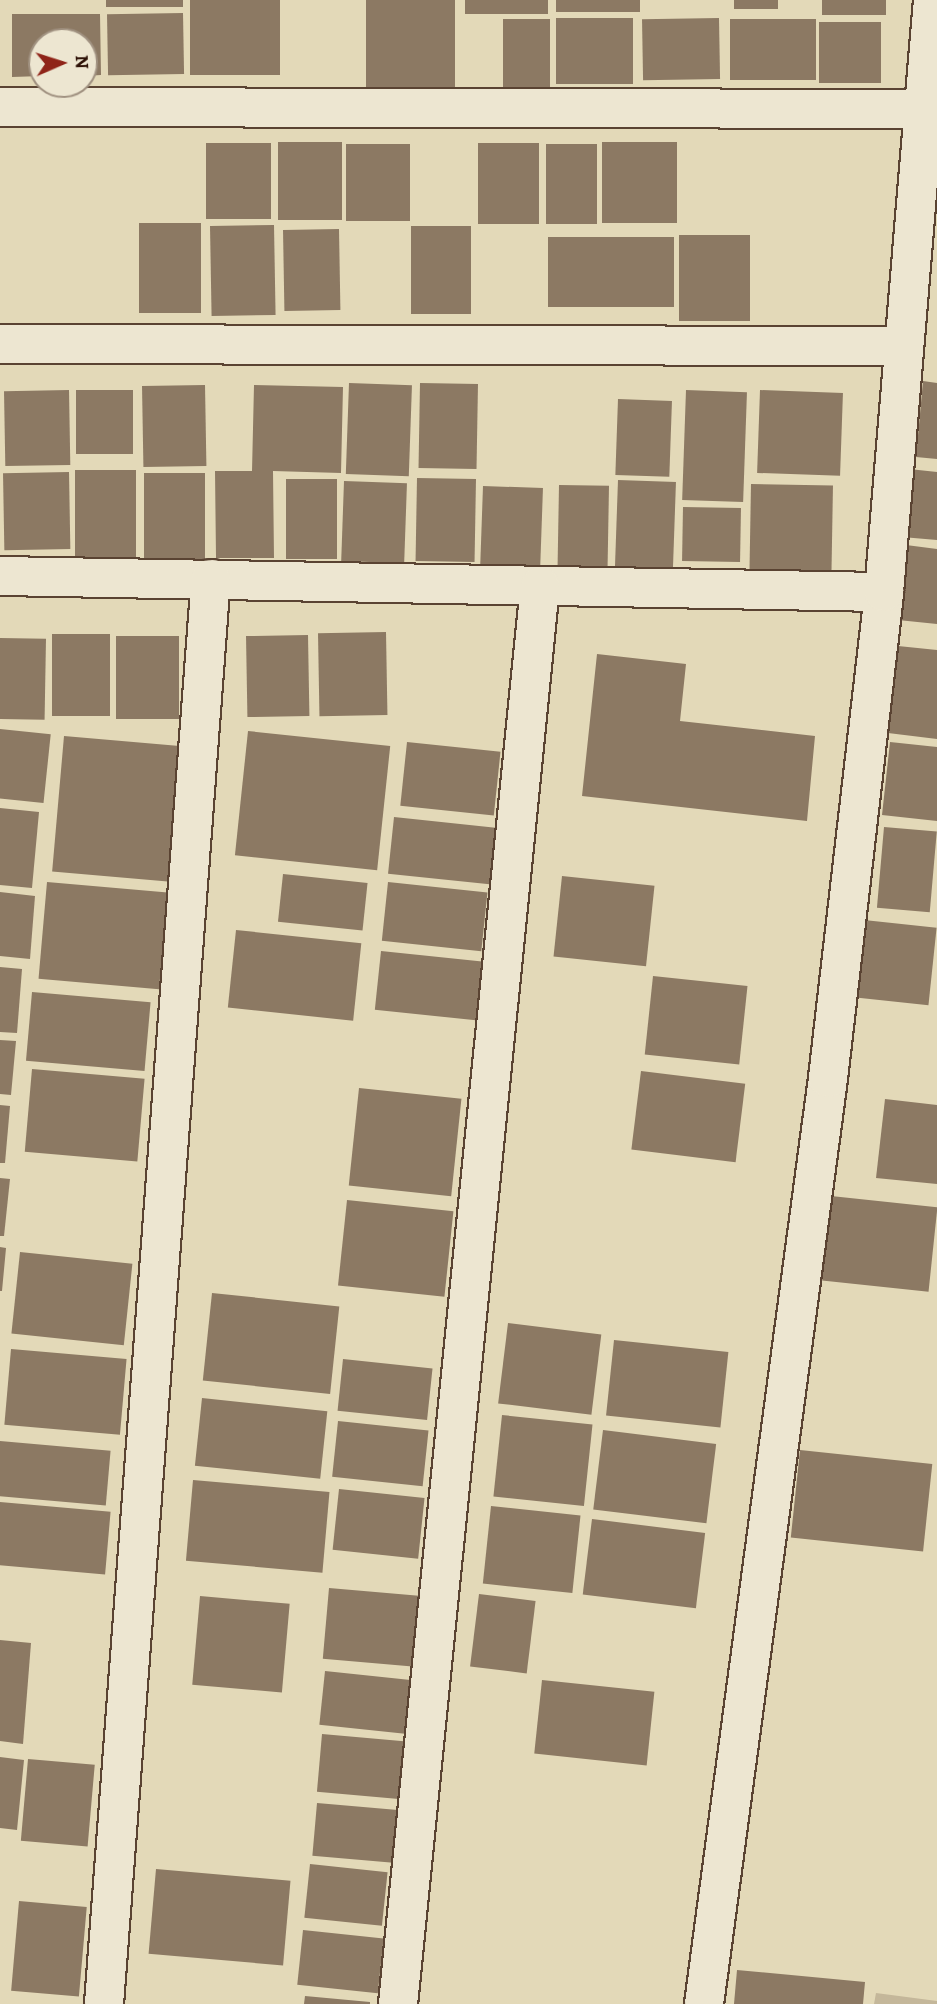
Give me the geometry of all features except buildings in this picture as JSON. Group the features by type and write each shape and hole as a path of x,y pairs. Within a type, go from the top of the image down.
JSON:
{"street":[{"path":"704,2004 826,1092 884,592 901,346 933,0"},
{"path":"0,107 922,109"},
{"path":"0,344 901,346"},
{"path":"0,576 884,592"},
{"path":"104,2004 211,579"},
{"path":"398,2004 540,586"}],"shaded area":[{"path":"876,1993 937,2001 937,2004 874,2004"}]}
